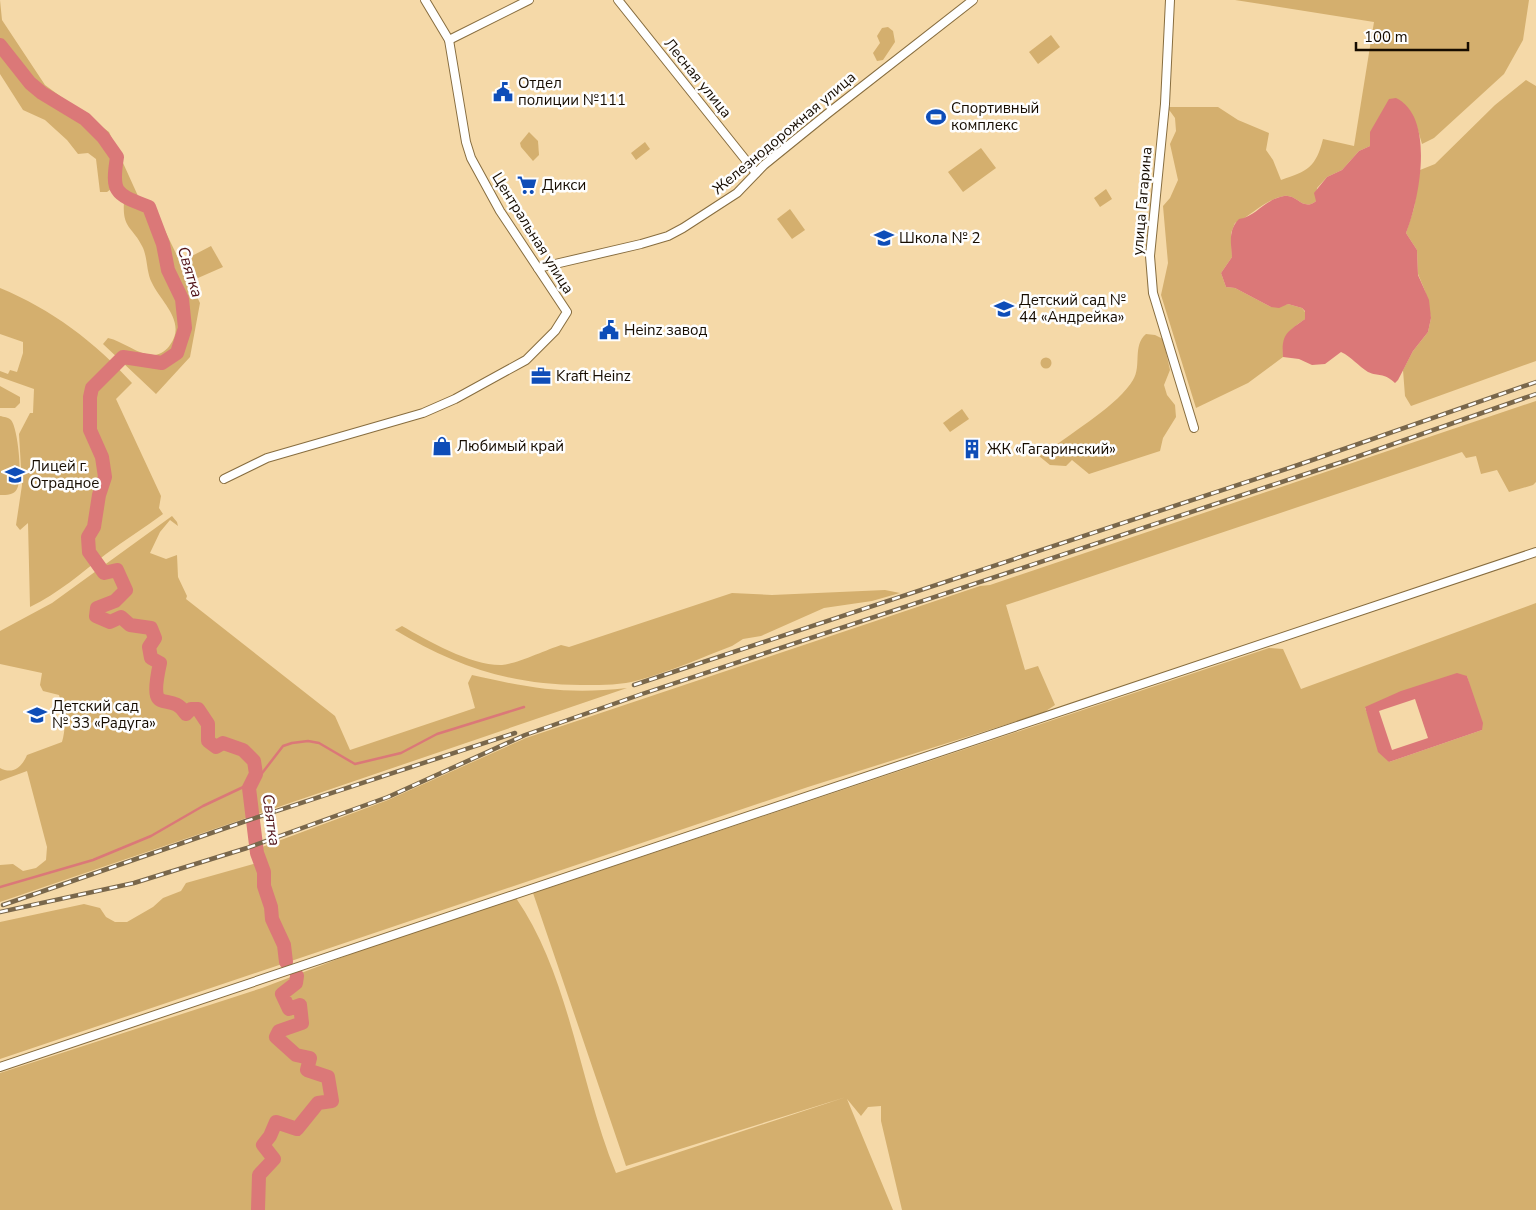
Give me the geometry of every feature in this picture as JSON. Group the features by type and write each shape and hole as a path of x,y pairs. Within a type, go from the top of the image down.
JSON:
{"street":[{"name":"Центральная улица","path":"224,480 267,458 424,413 526,360 554,331 567,312 500,211 468,150 449,40 425,0"},
{"path":"449,40 529,0"},
{"name":"Лесная улица","path":"618,0 756,173"},
{"name":"Железнодорожная улица","path":"538,268 668,236 737,193 756,173 962,3 973,0"},
{"name":"улица Гагарина","path":"1170,0 1165,104 1150,256 1153,293 1194,428"},
{"path":"0,1067 1536,552"}],"shaded area":[{"path":"0,0 2,20 45,85 109,132 138,196 153,206 200,303 190,357 156,394 103,344 108,338 149,355 162,353 170,345 174,337 176,328 174,320 150,279 144,250 126,223 124,202 111,189 107,192 100,192 96,159 88,153 78,154 67,140 45,120 23,110 0,74"},
{"path":"1235,0 1529,0 1523,40 1504,74 1434,138 1422,144 1417,127 1380,118 1370,136 1370,146 1359,151 1342,170 1327,177 1317,188 1316,201 1307,205 1293,197 1284,196 1264,204 1235,223 1231,233 1232,257 1221,273 1226,287 1235,288 1271,307 1288,304 1302,308 1305,312 1305,319 1291,330 1285,339 1283,357 1248,383 1196,408 1161,295 1168,263 1163,206 1170,198 1178,180 1170,144 1176,131 1175,118 1167,107 1218,107 1238,120 1269,133 1266,150 1273,160 1281,180 1298,174 1310,167 1314,162 1323,139 1354,146 1374,22"},
{"path":"888,27 893,31 895,42 883,60 877,61 873,53 880,43 877,36 882,28"},
{"path":"1051,35 1060,47 1038,64 1029,52"},
{"path":"1526,80 1536,86 1536,361 1411,406 1405,396 1403,370 1413,351 1428,332 1431,318 1425,291 1418,274 1417,250 1406,233 1414,208 1420,170 1435,164 1495,105"},
{"path":"1396,98 1408,108 1416,123 1420,141 1421,161 1416,201 1406,233 1417,250 1418,275 1429,300 1431,318 1428,332 1413,351 1395,383 1384,376 1368,372 1341,352 1325,364 1312,365 1299,359 1283,357 1284,338 1286,334 1305,319 1305,311 1302,308 1288,304 1279,308 1271,307 1235,288 1226,287 1221,273 1232,257 1232,232 1239,219 1251,215 1271,201 1284,196 1293,197 1307,205 1316,201 1314,193 1327,177 1342,170 1359,151 1370,146 1370,132 1389,99"},
{"path":"529,132 538,141 539,155 533,161 521,147 520,143"},
{"path":"645,142 650,149 636,160 631,153"},
{"path":"981,148 996,168 963,192 948,172"},
{"path":"1106,189 1112,199 1100,207 1094,198"},
{"path":"790,209 805,230 792,239 777,219"},
{"path":"211,246 223,267 198,278 192,271 188,258"},
{"path":"0,288 37,306 71,328 103,354 132,383 116,399 161,496 159,508 163,514 60,589 30,607 28,523 20,530 16,525 22,485 19,434 30,413 33,413 34,389 0,377 0,371 8,374 10,370 17,372 23,353 23,342 0,334"},
{"path":"1146,334 1155,335 1163,339 1170,370 1164,385 1167,395 1175,405 1176,417 1163,438 1160,451 1089,474 1072,460 1066,466 1050,465 1039,456 1107,408 1133,380 1137,369 1139,344"},
{"path":"1046,357 1052,363 1046,369 1040,363"},
{"path":"0,386 20,397 20,403 15,408 0,408"},
{"path":"1536,401 1536,482 1533,485 1509,492 1497,470 1481,474 1476,456 1466,458 1462,452 1006,605 1025,670 1038,666 1055,705 1043,713 808,787 0,1059 0,922 84,904 100,908 106,917 115,922 127,922 153,907 163,898 181,891 186,883 264,861 262,847 388,800 526,738 980,586 990,585"},
{"path":"962,409 969,419 950,432 943,423"},
{"path":"0,416 10,419 14,425 19,454 20,475 17,489 12,494 5,495 0,495"},
{"path":"172,516 178,526 170,520 160,532 150,553 166,559 177,555 178,577 187,596 186,599 335,716 350,750 475,708 468,683 472,675 512,684 548,689 585,691 627,688 0,902 0,865 13,864 23,871 36,868 46,860 47,847 27,771 0,781 0,768 9,771 16,769 27,755 62,742 65,724 59,695 43,691 40,685 42,673 0,664 0,631 52,603"},
{"path":"885,590 900,593 872,601 824,608 761,636 743,639 732,646 674,668 626,683 560,684 510,678 463,664 395,630 402,626 464,657 502,665 523,660 561,645 569,647 732,593 772,595"},
{"path":"1536,603 1536,1210 902,1210 881,1121 881,1106 868,1107 861,1116 847,1099 893,1210 0,1210 0,1073 262,988 450,916 516,898 534,929 562,996 593,1104 616,1173 846,1097 626,1166 533,893 1269,648 1283,649 1301,689","holes":["1467,676 1482,730 1389,762 1365,708"]},
{"path":"1457,673 1467,676 1483,723 1482,730 1389,762 1378,752 1365,707 1401,691","holes":["1415,699 1428,738 1392,750 1379,711"]}],"waterway":[{"name":"Святка","path":"0,45 30,83 42,93 85,119 103,137 117,157 115,179 118,191 129,199 149,207 163,244 168,270 182,299 185,328 177,353 162,363 123,357 92,388 90,397 90,430 102,457 105,477 99,495 94,527 88,537 89,552 104,573 117,570 126,590 115,601 97,608 96,616 110,622 121,617 130,625 151,628 155,638 149,647 151,658 160,663 156,692 158,698 162,701 173,703 186,714 191,709 198,709 208,724 208,741 216,747 223,743 243,750 254,761 256,774 249,788 257,853 264,872 264,886 271,907 272,919 284,945 286,962"},
{"path":"0,887 93,860 151,836 203,806 256,781 283,746 308,741 319,743 355,764 401,753 437,734 524,707"},
{"name":"Святка","path":"258,1210 259,1175 274,1159 263,1145 270,1136 276,1122 297,1129 318,1103 332,1101 328,1077 307,1070 310,1058 296,1055 276,1037 279,1031 302,1023 300,1005 289,1009 282,994 296,983 297,976"}],"railway":[{"path":"634,685 1298,465 1536,382"},
{"path":"0,912 134,883 247,848 388,797 525,735 642,694 1342,462 1536,394"},
{"path":"3,905 243,822 515,733"}],"place":[{"name":"Отдел полиции №111","path":"503,92"},
{"name":"Спортивный комплекс","path":"936,117"},
{"name":"Дикси","path":"527,185"},
{"name":"Школа № 2","path":"884,238"},
{"name":"Детский сад № 44 «Андрейка»","path":"1004,309"},
{"name":"Heinz завод","path":"609,330"},
{"name":"Kraft Heinz","path":"541,376"},
{"name":"Любимый край","path":"442,446"},
{"name":"ЖК «Гагаринский»","path":"972,449"},
{"name":"Лицей г. Отрадное","path":"15,475"},
{"name":"Детский сад № 33 «Радуга»","path":"37,715"}]}
